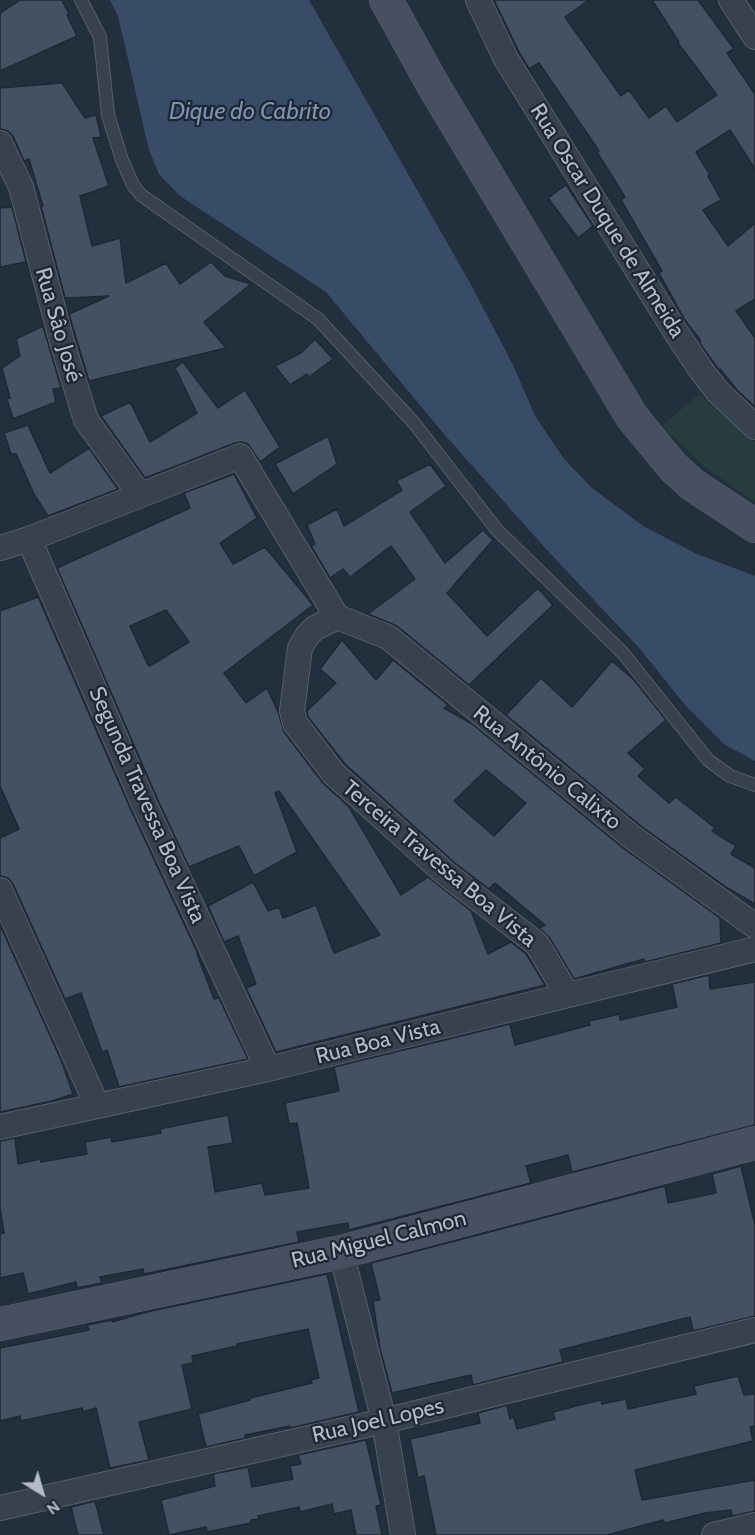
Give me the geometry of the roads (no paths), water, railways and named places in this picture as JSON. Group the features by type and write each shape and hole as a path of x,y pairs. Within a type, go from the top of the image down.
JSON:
{"street":[{"path":"386,0 433,85 632,417 680,474 712,500 755,526"},
{"name":"Rua Oscar Duque de Almeida","path":"478,0 506,59 701,370 718,392 755,427"},
{"path":"731,0 755,37"},
{"name":"Rua Sâo José","path":"0,143 21,187 62,342 86,420 140,495"},
{"path":"0,548 29,539 240,456 337,617"},
{"name":"Segunda Travessa Boa Vista","path":"29,539 144,804 268,1069"},
{"name":"Rua Antônio Calixto","path":"337,617 388,637 632,837 755,926"},
{"name":"Terceira Travessa Boa Vista","path":"337,617 315,628 300,648 292,711 295,723 334,774 446,874 537,944 567,994"},
{"path":"0,890 97,1105"},
{"name":"Rua Boa Vista","path":"0,1127 268,1069 755,949"},
{"name":"Rua Miguel Calmon","path":"0,1324 341,1252 755,1143"},
{"path":"341,1252 384,1421 403,1535"},
{"name":"Rua Joel Lopes","path":"0,1508 384,1421 755,1330"},
{"path":"714,1535 755,1525"}],"lane":[{"path":"81,0 100,37 108,115 133,185 141,195 318,319 414,423 497,530 623,653 708,760 730,776 755,785"}],"water":[{"name":"Dique do Cabrito","path":"110,0 309,0 470,283 513,365 535,416 564,459 592,488 643,526 697,554 755,576 755,761 724,744 686,706 640,649 546,549 444,434 326,292 180,196 159,174 149,150 118,16"}]}
